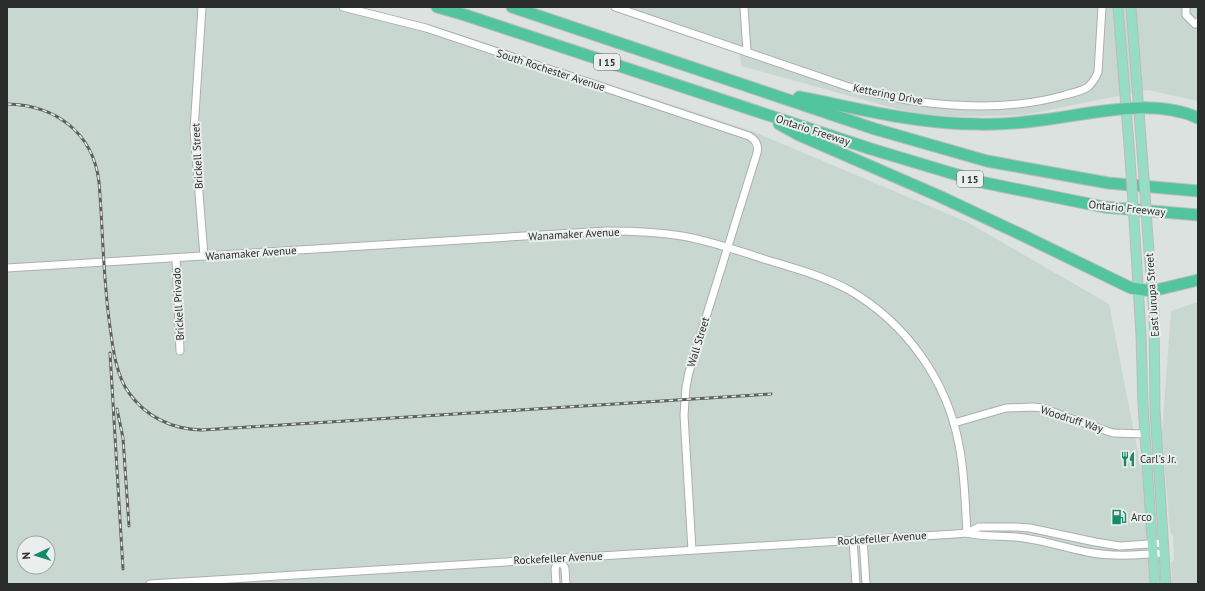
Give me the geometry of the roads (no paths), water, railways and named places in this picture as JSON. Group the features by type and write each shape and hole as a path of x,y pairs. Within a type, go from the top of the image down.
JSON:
{"highway":[{"name":"Ontario Freeway","path":"437,7 870,149 981,182 1104,207 1198,215"},
{"name":"Ontario Freeway","path":"512,7 875,129 987,161 1108,183 1198,191"},
{"path":"757,89 901,117 957,124 1020,123 1127,108 1168,110 1188,114 1198,118"},
{"path":"750,109 799,135 939,196 1131,288 1152,291 1198,280"}],"main road":[{"name":"East Jurupa Street","path":"1118,7 1127,108 1139,290 1145,434 1154,584"},
{"name":"East Jurupa Street","path":"1131,7 1154,313 1155,410 1166,584"}],"street":[{"name":"Brickell Street","path":"202,7 194,130 204,256"},
{"name":"South Rochester Avenue","path":"343,7 426,28 749,136 756,142"},
{"name":"Kettering Drive","path":"615,7 849,87 915,101 974,106 1030,103 1058,97 1087,87 1094,81 1098,72 1100,61 1102,7"},
{"path":"744,7 747,52"},
{"path":"1186,7 1186,15 1197,23"},
{"name":"Wall Street","path":"692,550 684,431 686,387 689,372 758,148 756,142"},
{"name":"Wanamaker Avenue","path":"7,268 612,231 647,232 682,236 727,247 821,277 848,290 880,311 903,333 926,362 943,393 954,423 962,464 967,532"},
{"name":"Brickell Privado","path":"176,258 180,351"},
{"name":"Woodruff Way","path":"954,423 1006,408 1033,407 1043,408 1113,433 1145,434"},
{"name":"Rockefeller Avenue","path":"150,584 268,580 559,558 853,540 967,532 979,527 1030,528 1120,546 1164,543"},
{"name":"Rockefeller Avenue","path":"967,532 980,536 1008,536 1025,538 1101,554 1124,556 1164,553"},
{"path":"863,539 866,584"},
{"path":"853,540 856,584"},
{"path":"556,584 555,569 559,558"},
{"path":"559,558 565,568 566,584"}],"railway":[{"path":"7,104 41,110 56,116 69,125 80,136 89,149 95,164 99,182 104,273 112,344 118,370 125,386 136,402 152,415 171,424 202,430 771,394"},
{"path":"110,353 123,569"},
{"path":"117,409 123,438 129,526"}],"place":[{"name":"Carl's Jr.","path":"1128,459"},
{"name":"Arco","path":"1119,517"}]}
